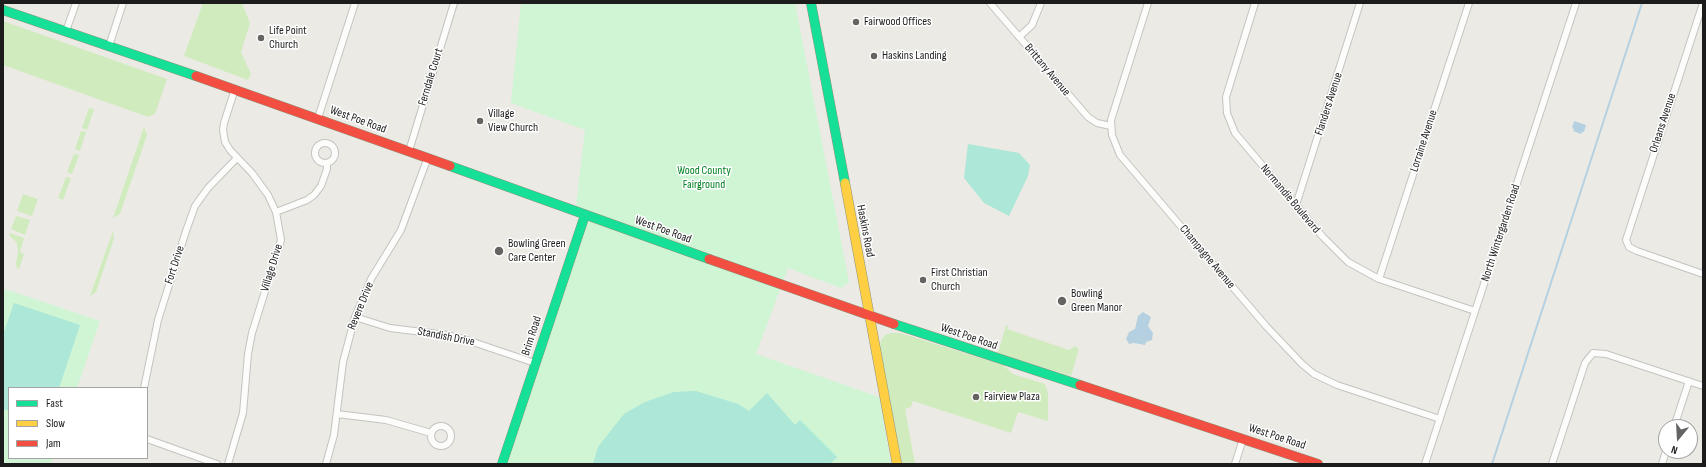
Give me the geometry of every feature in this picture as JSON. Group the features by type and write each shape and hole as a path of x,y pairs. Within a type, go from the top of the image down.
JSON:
{"main road":[{"name":"Haskins Road","path":"811,3 897,464"},
{"name":"West Poe Road","path":"3,10 235,88 869,316 1318,464"},
{"name":"Brim Road","path":"502,464 585,215"}],"street":[{"path":"66,31 76,3"},
{"path":"109,46 123,3"},
{"path":"318,118 355,3"},
{"name":"Ferndale Court","path":"408,151 454,3"},
{"name":"Brittany Avenue","path":"990,3 1088,117 1097,123 1111,126"},
{"path":"1019,37 1032,25 1041,3"},
{"name":"Champagne Avenue","path":"1148,3 1115,106 1111,126 1114,141 1120,155 1262,322 1302,364 1314,374 1337,385 1440,419"},
{"name":"Normandie Boulevard","path":"1256,3 1228,87 1226,100 1227,113 1234,132 1323,237 1348,262 1379,278 1475,311"},
{"name":"Flanders Avenue","path":"1296,205 1360,3"},
{"name":"Lorraine Avenue","path":"1379,278 1469,3"},
{"name":"North Wintergarden Road","path":"1426,464 1576,3"},
{"name":"Orleans Avenue","path":"1702,3 1628,232 1627,244 1629,247 1637,251 1703,274"},
{"name":"Village Drive","path":"228,464 243,413 248,354 252,333 280,248 281,235 276,212 262,186 230,150 225,142 223,130 235,88"},
{"name":"Revere Drive","path":"326,464 334,435 343,362 355,317 371,279 402,230 428,157"},
{"name":"Fort Drive","path":"144,387 158,320 186,231 196,206 208,188 237,158"},
{"path":"276,212 307,200 314,195 321,186 327,169 327,163"},
{"name":"Standish Drive","path":"355,317 390,328 447,335 467,340 535,363"},
{"path":"1552,464 1585,363 1593,353 1606,354 1703,386"},
{"path":"1677,419 1689,381"},
{"path":"337,414 386,420 431,433"},
{"path":"148,439 218,464"},
{"path":"1235,464 1243,439"}],"green space":[{"path":"203,3 242,3 250,23 241,52 251,74 248,80 184,56"},
{"name":"Wood County Fairground","path":"521,3 795,3 849,282 841,288 788,268 756,354 879,397 891,464 502,464 585,215 576,205 585,130 511,103"},
{"path":"3,21 167,79 155,114 148,117 3,65"},
{"path":"89,108 94,109 87,130 82,128"},
{"path":"144,127 147,135 120,214 113,218"},
{"path":"81,131 86,132 80,151 75,149"},
{"path":"968,144 1019,153 1030,165 1028,176 1009,216 984,203 964,178"},
{"path":"74,154 79,155 72,174 67,172"},
{"path":"66,177 71,178 63,200 58,198"},
{"path":"23,194 38,199 32,216 17,211"},
{"path":"16,216 30,220 25,235 11,229"},
{"path":"113,231 114,238 96,292 90,296"},
{"path":"10,233 24,238 20,252 24,254 19,269 17,268 16,264 18,252 17,243 9,235"},
{"path":"5,289 100,321 77,387 8,387 8,459 53,459 51,464 3,464 3,296"},
{"path":"14,303 80,325 59,387 8,387 8,411 3,409 3,335"},
{"path":"1006,325 1008,326 1007,329 1069,350 1075,346 1079,349 1071,376 998,353"},
{"path":"900,333 1003,365 1013,374 1045,384 1048,393 1048,421 1018,412 1011,433 913,401 911,407 905,409 915,464 902,464 880,347 881,340 885,335"},
{"path":"696,391 738,404 749,411 767,393 795,425 800,420 837,457 830,464 593,464 598,447 624,414 645,402 674,392"}],"water":[{"path":"1574,121 1586,125 1584,132 1581,134 1573,131 1574,129 1572,128"},
{"path":"1143,312 1151,317 1148,326 1153,333 1152,340 1146,342 1145,345 1134,343 1129,344 1126,339 1129,332 1135,329 1138,316"}],"waterway":[{"path":"1492,464 1642,3"}],"traffic: fast":[{"path":"811,3 845,183"},
{"path":"3,10 196,76"},
{"path":"450,166 709,259"},
{"path":"502,464 585,215"},
{"path":"894,324 1080,385"}],"traffic: slow":[{"path":"845,183 897,464"}],"traffic: jam":[{"path":"196,76 450,166"},
{"path":"709,259 894,324"},
{"path":"1080,385 1318,464"}],"place":[{"name":"Fairwood Offices","path":"856,22"},
{"name":"Life Point Church","path":"261,38"},
{"name":"Haskins Landing","path":"874,56"},
{"name":"Village View Church","path":"480,121"},
{"name":"Bowling Green Care Center","path":"499,251"},
{"name":"First Christian Church","path":"923,280"},
{"name":"Bowling Green Manor","path":"1062,301"},
{"name":"Fairview Plaza","path":"976,397"}]}
